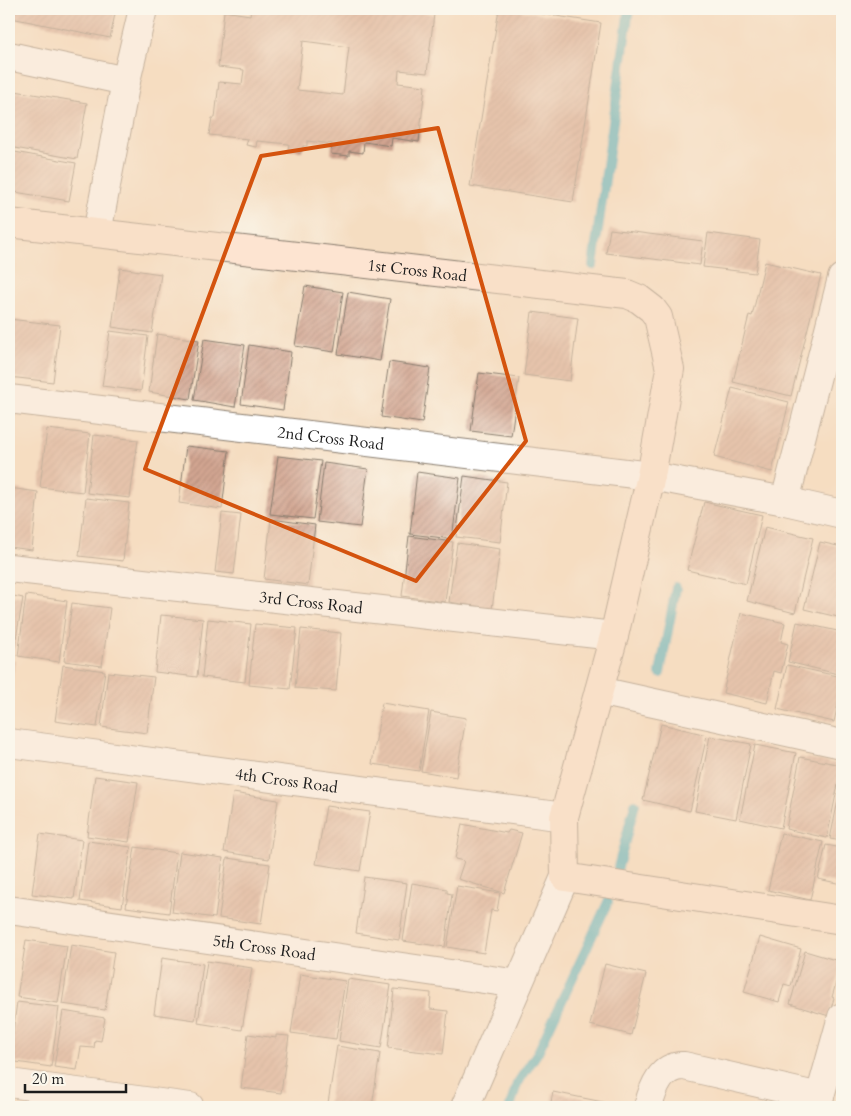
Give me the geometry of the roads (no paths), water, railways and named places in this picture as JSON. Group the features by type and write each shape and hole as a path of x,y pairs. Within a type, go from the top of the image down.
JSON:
{"street":[{"path":"97,233 126,81 144,9"},
{"path":"9,56 126,81"},
{"name":"1st Cross Road","path":"9,223 627,294 652,309 658,317 670,369 651,476 614,636 564,817 565,876"},
{"path":"785,501 842,278"},
{"name":"2nd Cross Road","path":"9,399 651,476 785,501 842,514"},
{"name":"3rd Cross Road","path":"9,568 614,636"},
{"path":"599,691 842,744"},
{"name":"4th Cross Road","path":"9,743 564,817"},
{"path":"465,1107 565,876 842,920"},
{"name":"5th Cross Road","path":"9,910 518,984"},
{"path":"648,1107 659,1079 668,1069 676,1066 684,1066 819,1102 842,1017"},
{"path":"9,1083 190,1107"}],"waterway":[{"path":"593,265 629,9"},
{"path":"660,673 676,588"},
{"path":"618,867 635,804"},
{"path":"510,1107 517,1084 538,1052 608,902"}]}
